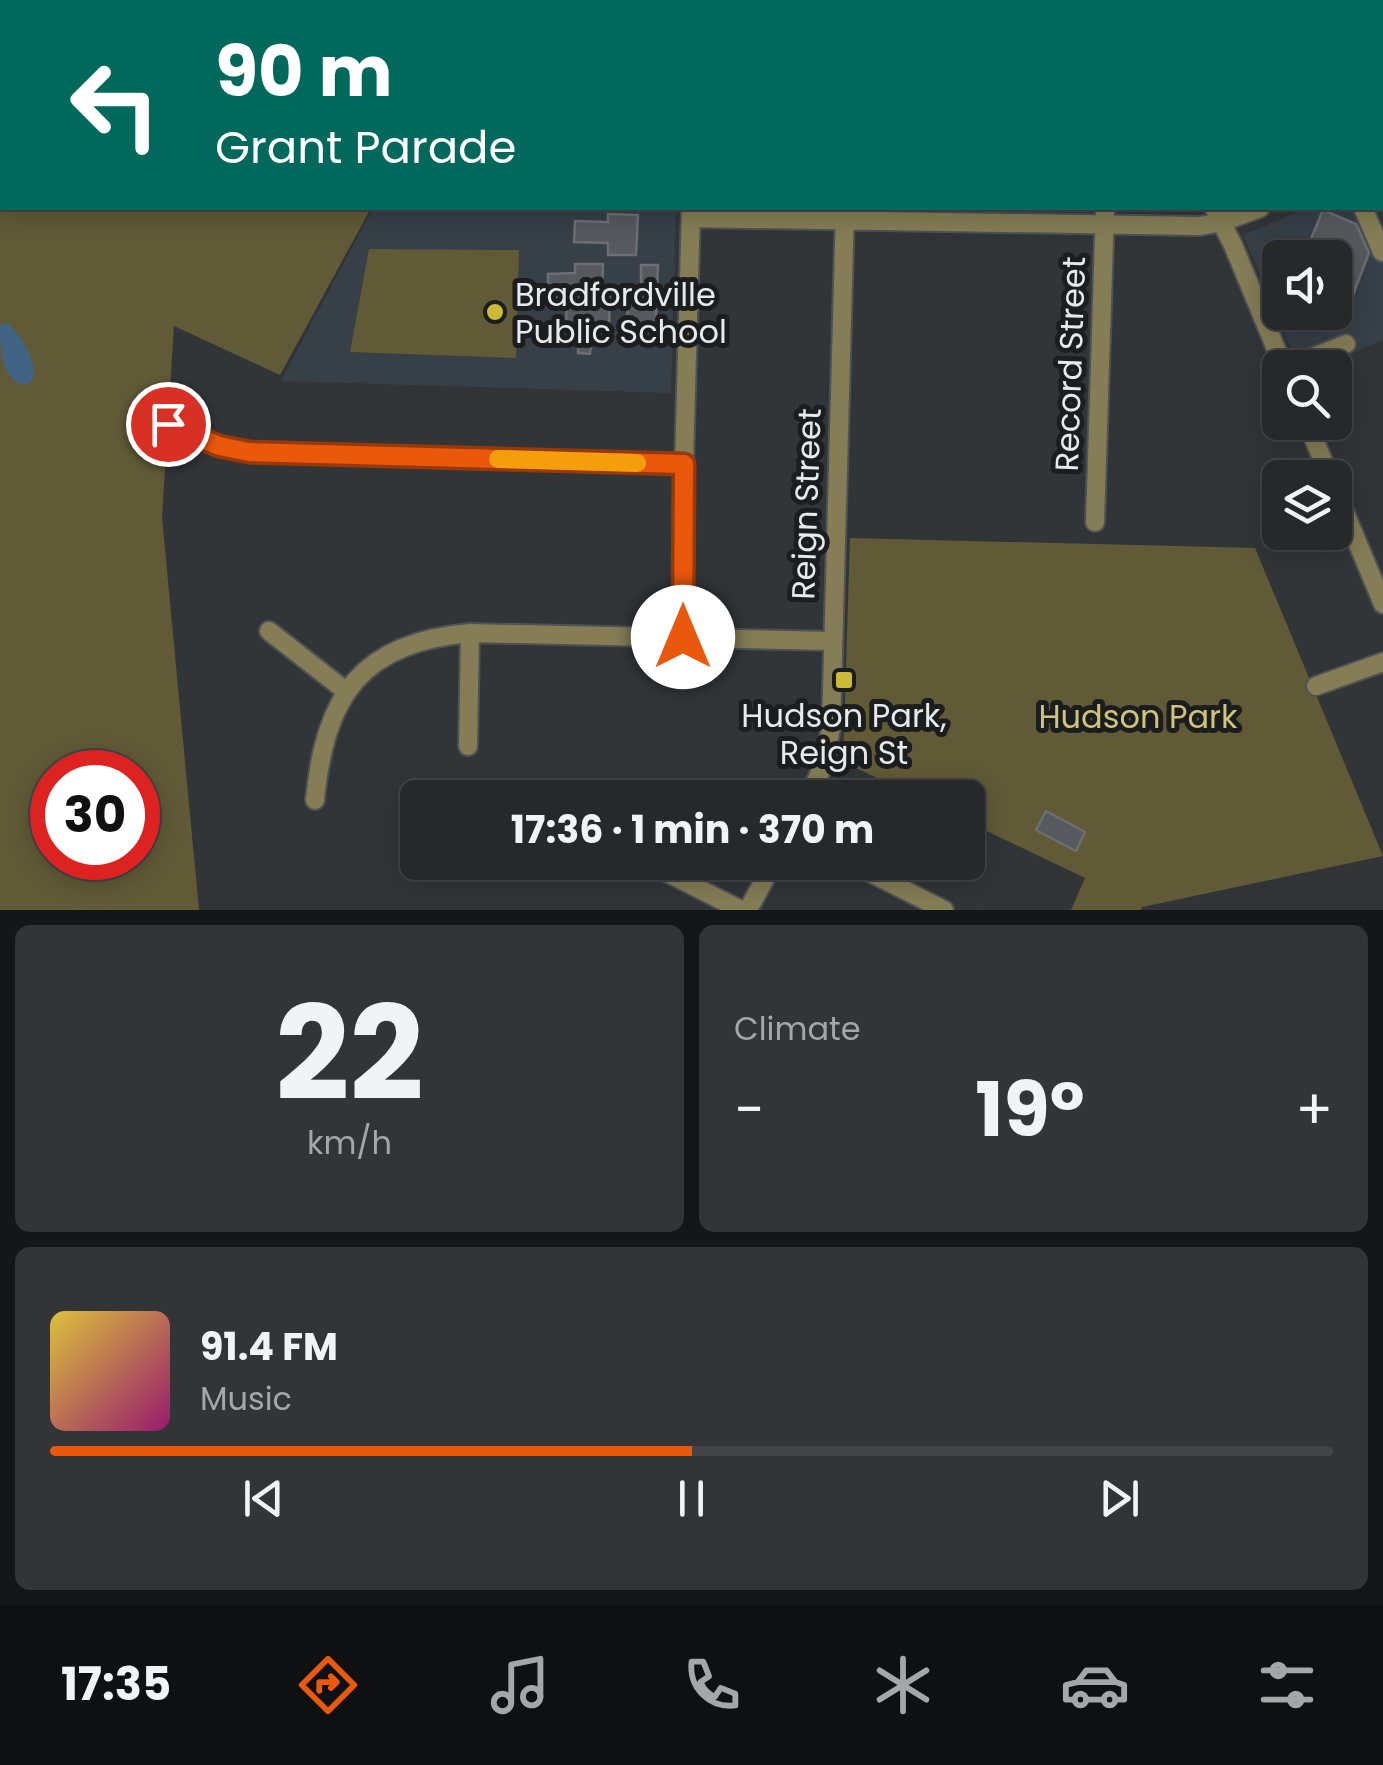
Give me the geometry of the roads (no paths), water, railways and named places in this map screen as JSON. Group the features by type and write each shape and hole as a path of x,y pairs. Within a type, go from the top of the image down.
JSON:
{"street":[{"path":"683,637 691,213 1105,217 1200,226 1218,215 1248,210"},
{"path":"1365,210 1382,252"},
{"name":"Reign Street","path":"816,780 829,748 844,214"},
{"path":"1218,215 1277,350"},
{"name":"Record Street","path":"1095,522 1105,217"},
{"path":"1331,350 1346,344"},
{"path":"168,424 219,446 249,452 684,464"},
{"path":"1352,530 1383,604"},
{"path":"269,631 346,692"},
{"path":"315,800 324,741 346,692 381,658 431,636 470,633 832,641"},
{"path":"468,746 470,633"},
{"path":"1316,686 1383,662"},
{"path":"683,880 745,910 763,880"},
{"path":"885,880 944,910"}],"water":[{"path":"7,323 31,357 34,374 25,385 11,377 3,362 0,325"}],"place":[{"name":"Bradfordville Public School","path":"495,312"},
{"name":"Hudson Park, Reign St","path":"844,680"}],"park label":[{"name":"Hudson Park","path":"1138,716"}]}
